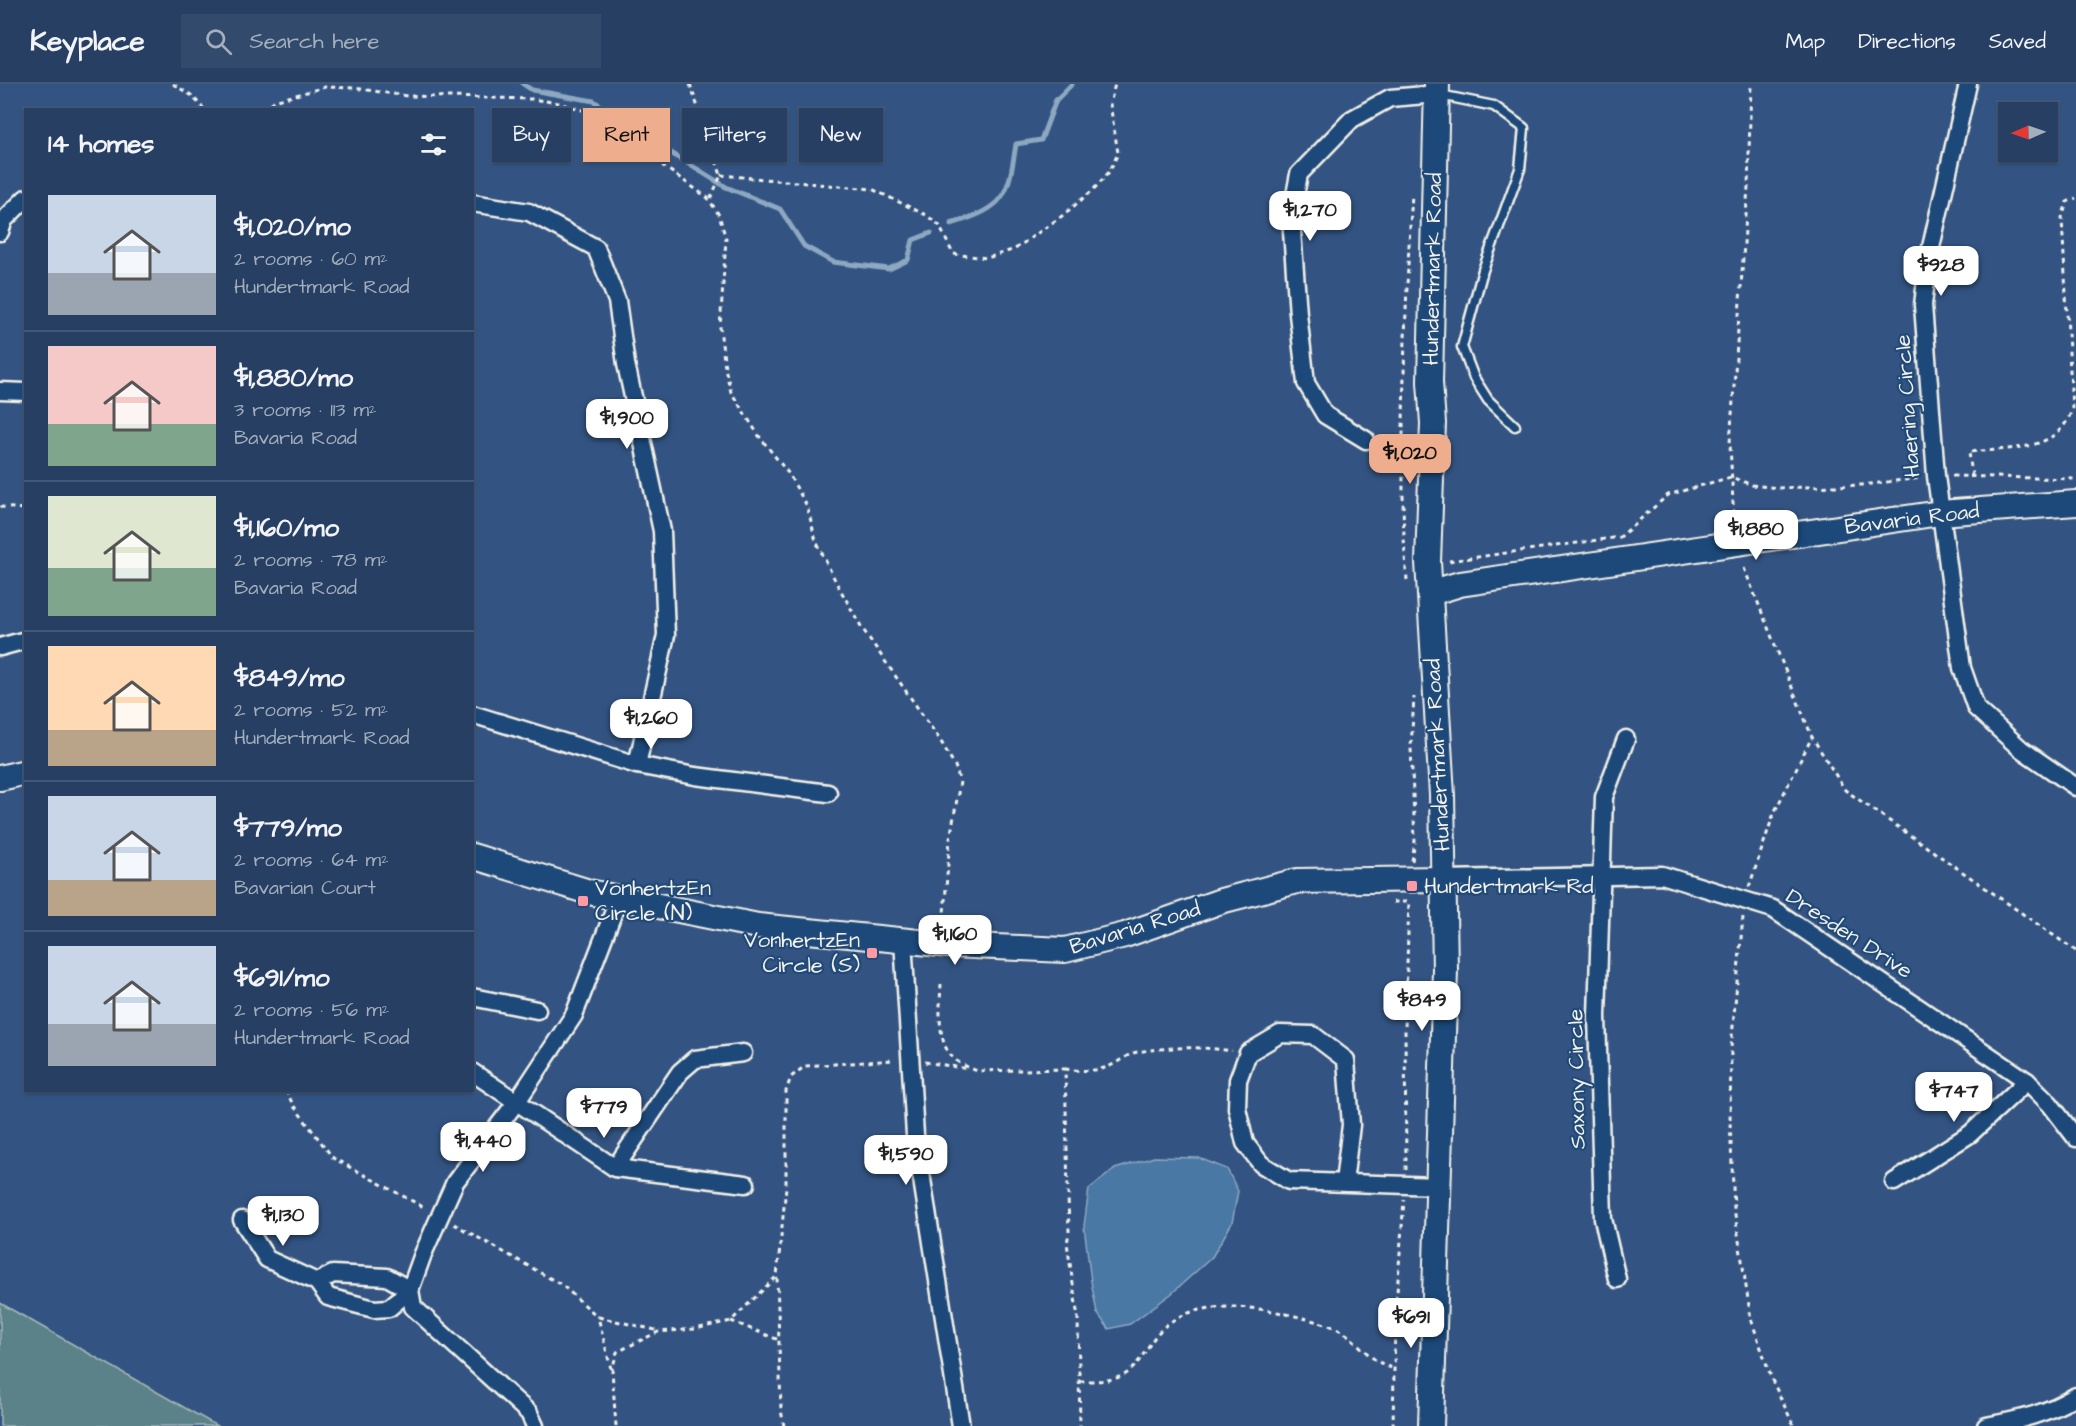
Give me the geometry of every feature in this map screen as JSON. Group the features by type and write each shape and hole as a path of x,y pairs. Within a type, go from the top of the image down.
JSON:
{"street":[{"name":"Haering Circle","path":"1968,84 1929,256 1923,305 1936,476 1962,668 1976,708 2021,748 2076,787"},
{"path":"1366,440 1325,415 1306,383 1291,217 1299,174 1352,119 1390,98 1437,89"},
{"name":"Hundertmark Road","path":"1431,1426 1445,970 1442,795 1430,593 1417,563 1433,423 1430,382 1437,89"},
{"path":"0,232 4,220 24,200"},
{"path":"474,203 529,212 596,248 617,301 626,364 662,531 666,634 637,765"},
{"path":"0,391 24,392"},
{"name":"Bavaria Road","path":"1430,593 1460,584 1940,513 2076,503"},
{"path":"0,646 24,640"},
{"path":"474,715 637,765 695,776 828,793"},
{"name":"Saxony Circle","path":"1617,1279 1603,1219 1597,1016 1604,797 1626,739"},
{"path":"0,778 24,772"},
{"name":"Bavaria Road","path":"474,857 589,892 758,926 903,940 1065,950 1125,935 1221,902 1297,881 1443,879"},
{"name":"Dresden Drive","path":"1443,879 1662,875 1773,909 2027,1082 2050,1104 2076,1138"},
{"path":"242,1220 267,1259 316,1282 328,1297 374,1309 389,1308 410,1290 423,1254 455,1182 518,1100 574,1015 619,898"},
{"path":"903,940 915,1135 961,1426"},
{"path":"474,997 537,1010"},
{"path":"1344,1183 1351,1125 1346,1060 1313,1035 1280,1034 1248,1053 1238,1080 1238,1108 1245,1143 1261,1164 1288,1181 1406,1186 1438,1186"},
{"path":"615,1168 680,1072 696,1059 743,1053"},
{"path":"474,1073 518,1100 615,1168 746,1184"},
{"path":"1894,1182 1970,1134 2027,1082"},
{"path":"316,1282 333,1274 387,1277 410,1290"},
{"path":"410,1290 413,1307 529,1413 535,1426"},
{"path":"1986,1426 2035,1417 2076,1396"}],"lane":[{"path":"1437,89 1494,106 1524,128 1520,169 1483,270 1462,347 1474,378 1488,400 1515,426"}],"path":[{"path":"173,84 191,95 203,108"},
{"path":"690,84 721,175 710,200"},
{"path":"721,175 872,189 926,215 939,225 953,254 987,258 1015,249 1062,216 1110,171 1118,153 1110,104 1115,84"},
{"path":"1735,528 1730,443 1748,187 1752,84"},
{"path":"266,108 274,102 325,87 354,88 407,96 532,99 559,103 586,111 698,189 710,200 719,215 726,239 720,328 725,368 731,392 759,436 788,473 807,506 816,542 862,628 940,740 955,766 960,782 950,839 943,931"},
{"path":"1407,584 1417,563 1403,480 1406,276 1413,187"},
{"path":"1972,477 1969,452 2043,442 2060,433 2068,421 2072,409 2062,218 2067,202 2076,198"},
{"path":"1417,563 1455,561 1620,537 1668,495 1731,477 1752,485 1778,488 1862,485 1936,476 2076,479"},
{"path":"0,507 24,509"},
{"path":"1744,568 1812,737 1845,790 2076,951"},
{"path":"1393,1426 1395,1319 1406,1186 1405,1029 1409,902 1415,841 1411,748 1414,689"},
{"path":"1794,1426 1772,1380 1751,1318 1734,1208 1730,1122 1731,1048 1745,900 1774,813 1812,737"},
{"path":"941,984 942,1032 949,1054 977,1071"},
{"path":"784,1426 777,1276 786,1187 786,1091 791,1077 805,1066 910,1059 977,1071 1091,1070 1109,1067 1135,1053 1159,1050 1204,1049 1248,1053"},
{"path":"1065,1069 1069,1233 1067,1243 1078,1318 1080,1426"},
{"path":"612,1373 617,1352 635,1341 661,1332 695,1329 731,1321 777,1276"},
{"path":"1080,1381 1098,1382 1118,1378 1132,1370 1161,1329 1184,1315 1203,1309 1233,1307 1270,1309 1327,1324 1346,1334 1376,1363 1394,1369"},
{"path":"616,1426 612,1373 598,1317 661,1332"},
{"path":"731,1321 779,1340"}],"green space":[{"path":"0,1303 217,1426 0,1426"}],"water":[{"path":"1154,1157 1199,1158 1227,1169 1238,1191 1232,1223 1212,1257 1171,1294 1130,1324 1109,1329 1097,1313 1091,1281 1084,1226 1089,1189 1115,1169"}],"waterway":[{"path":"523,84 532,90 594,101 627,123 642,138 663,148 726,187 780,209 804,246 833,262 889,269 908,260 913,240 931,233"},
{"path":"951,224 983,212 1001,198 1010,177 1016,144 1041,140 1056,100 1072,84"}],"place":[{"name":"Hundertmark Rd","path":"1412,886"},
{"name":"VonhertzEn Circle (N)","path":"583,901"},
{"name":"VonhertzEn Circle (S)","path":"872,953"}]}
